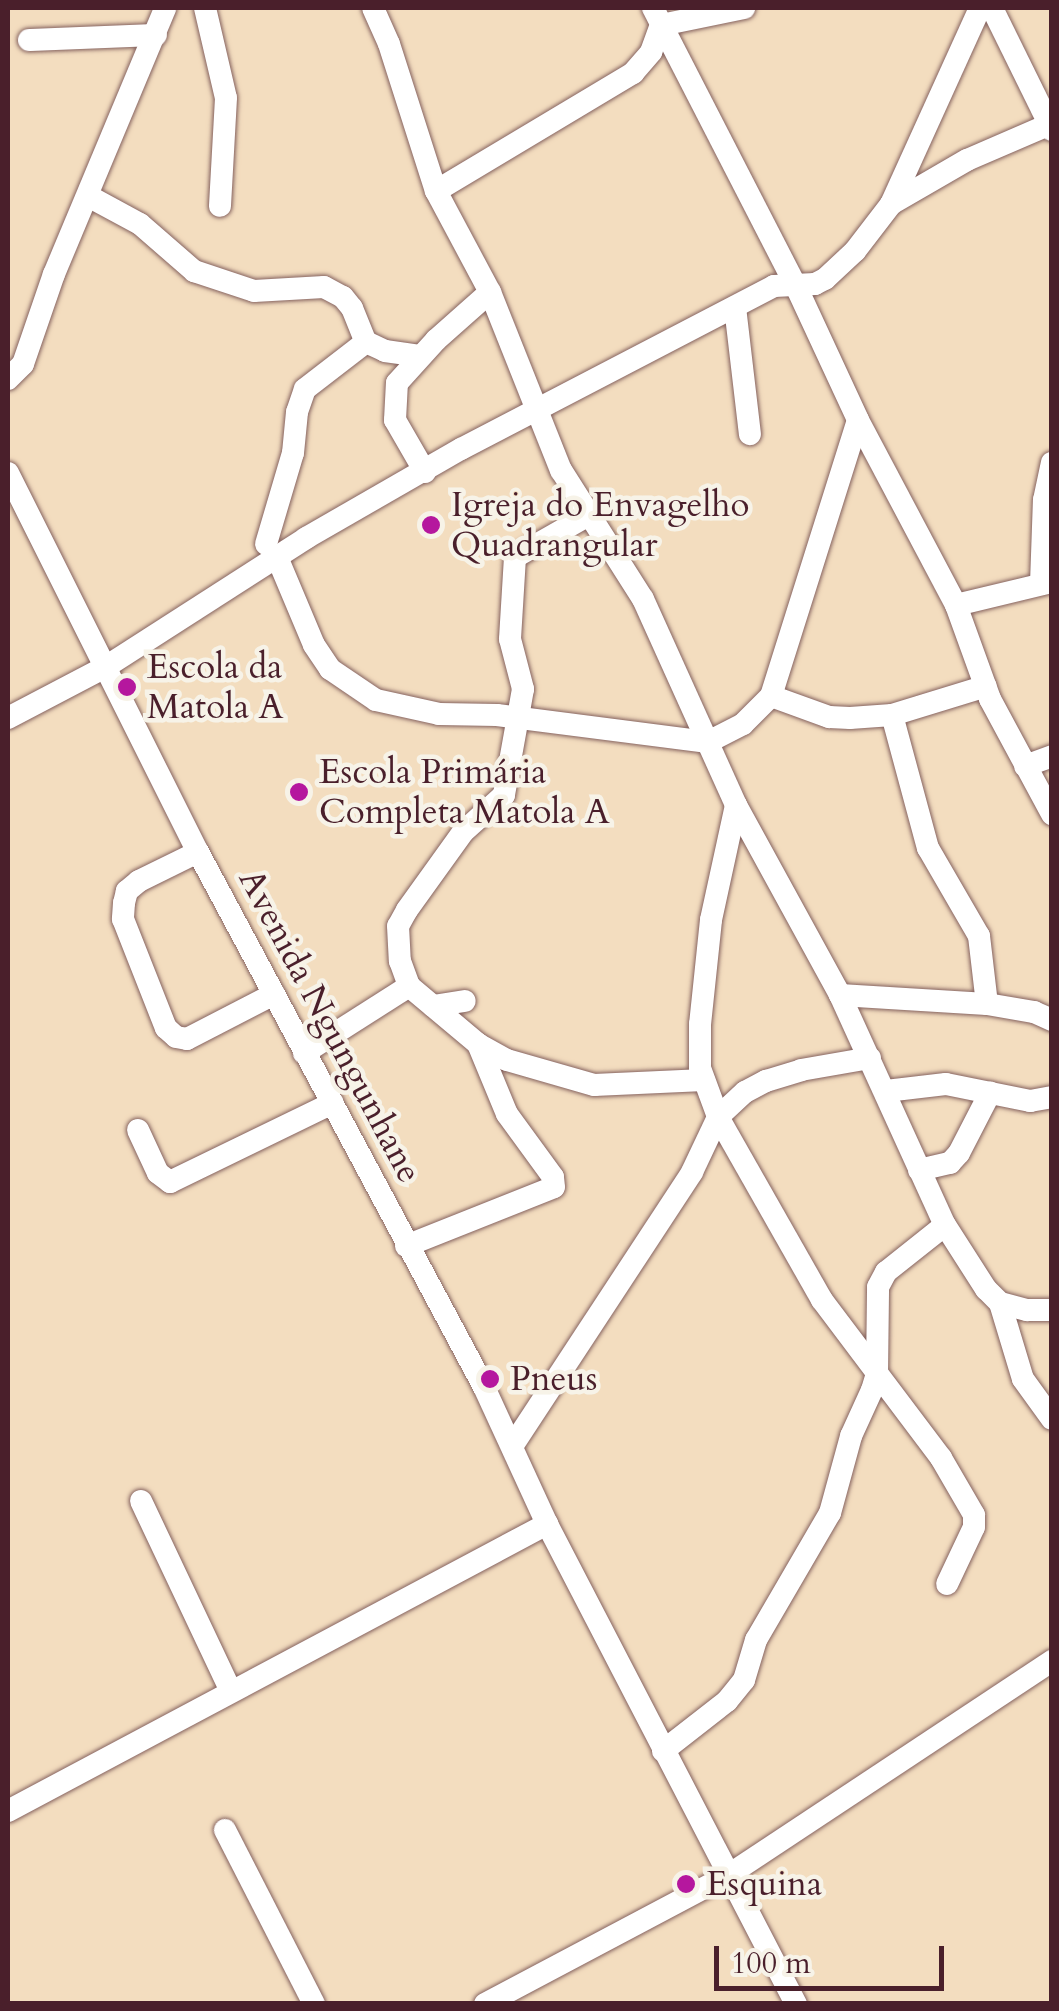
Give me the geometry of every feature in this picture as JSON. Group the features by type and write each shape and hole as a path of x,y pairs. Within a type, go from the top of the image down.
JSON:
{"street":[{"path":"8,378 24,364 54,274 90,196 165,8"},
{"path":"204,8 226,98 220,206"},
{"path":"373,8 389,44 436,191 490,292 561,470 642,600 736,804 886,1090 945,1225 986,1290 1000,1303 1027,1310 1052,1310"},
{"path":"657,16 744,8"},
{"path":"8,718 108,666 271,551 426,472 460,449 774,286 825,278 855,250 891,204 979,8"},
{"path":"891,204 967,160 1050,128 1044,102 992,8"},
{"path":"436,191 633,73 650,52 657,16"},
{"path":"657,16 795,284 858,420 956,605 986,686 1052,814"},
{"path":"29,40 156,35"},
{"path":"90,196 140,224 194,271 228,286 254,291 324,287 343,296 366,342 385,351 420,356"},
{"path":"426,472 395,420 397,383 420,356 490,292"},
{"path":"735,307 750,434"},
{"path":"366,342 305,389 296,412 293,453 271,551 314,645 330,669 354,689 412,710 708,742 743,724 771,696 858,420"},
{"path":"956,605 1046,583 1044,500 1052,463"},
{"name":"Avenida Ngungunhane","path":"8,473 198,852 484,1387 547,1524 726,1876"},
{"path":"587,516 515,557 510,640 523,680 504,795 463,832 398,926 400,961 409,986 478,1044 559,1078 594,1085 704,1080"},
{"path":"771,696 829,717 892,715 986,686"},
{"path":"892,715 928,848 979,936 987,1004"},
{"path":"1025,766 1052,756"},
{"path":"736,804 705,969 698,1042 704,1080 718,1117 822,1300 942,1458 974,1515 974,1526 947,1584"},
{"path":"198,852 138,882 128,891 124,903 123,919 166,1028 176,1038 187,1039 274,994"},
{"path":"304,1053 409,986"},
{"path":"840,996 987,1004 1034,1012 1052,1020"},
{"path":"432,1006 465,1001"},
{"path":"406,1246 554,1187 552,1177 507,1114 478,1044"},
{"path":"513,1445 692,1172 718,1117 745,1092 766,1082 801,1070 870,1058"},
{"path":"886,1090 946,1084 1030,1100 1052,1097"},
{"path":"919,1170 950,1163 959,1154 990,1093"},
{"path":"138,1130 158,1173 170,1182 333,1103"},
{"path":"664,1751 737,1692 756,1640 830,1512 850,1436 877,1374 878,1286 886,1272 945,1225"},
{"path":"1000,1303 1023,1379 1052,1418"},
{"path":"141,1501 231,1691"},
{"path":"8,1810 547,1524"},
{"path":"485,2004 726,1876 1052,1661"},
{"path":"226,1830 314,2004"},
{"path":"726,1876 796,2004"}],"place":[{"name":"Igreja do Envagelho Quadrangular","path":"431,525"},
{"name":"Escola da Matola A","path":"127,687"},
{"name":"Escola Primária Completa Matola A","path":"299,792"},
{"name":"Pneus","path":"490,1379"},
{"name":"Esquina","path":"686,1884"}]}
